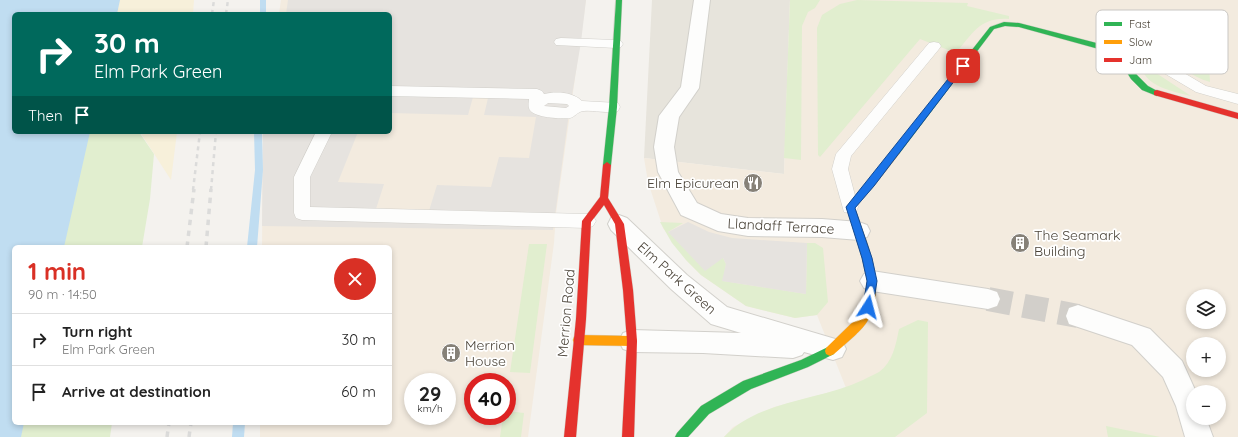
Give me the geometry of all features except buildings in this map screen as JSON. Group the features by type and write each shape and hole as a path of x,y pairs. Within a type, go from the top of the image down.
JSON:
{"street":[{"path":"587,221 604,198 613,107 619,0"},
{"name":"Llandaff Terrace","path":"702,0 690,88 669,116 664,147 668,172 689,209 718,222 748,227 822,228 859,231"},
{"path":"681,437 705,410 747,385 804,364 832,348 864,318 868,307 872,281 859,231 850,207 871,184 992,28 1004,24 1019,25 1096,46"},
{"path":"1132,74 1145,88 1161,95 1238,116"},
{"path":"604,198 619,224 628,290 632,341 628,437"},
{"name":"Merrion Road","path":"570,437 581,319 587,221"},
{"name":"Elm Park Green","path":"619,224 679,282 720,316 832,348"},
{"path":"872,281 988,299"},
{"path":"1078,316 1140,337 1173,369 1199,437"},
{"path":"578,340 703,342 832,348"}],"lane":[{"path":"561,42 616,44"},
{"path":"850,207 840,169 844,154 934,46"},
{"path":"1174,74 1201,89 1238,99"},
{"path":"392,91 538,94 536,105 544,112 569,113 578,106 613,107"},
{"path":"323,134 302,177 302,213 587,221"}],"shaded area":[{"path":"281,0 586,0 556,213 554,243 528,437 260,437 260,425 392,425 392,245 262,245 263,134 392,134 392,12 279,12"},
{"path":"288,0 586,0 553,230 262,226 263,134 357,134 338,182 384,184 376,209 429,211 437,185 491,187 499,157 529,158 536,117 484,115 488,98 473,97 468,115 392,113 392,12 286,12"},
{"path":"652,0 790,0 784,174 644,158"},
{"path":"790,0 1238,0 1238,437 724,437 733,427 774,407 846,388 817,315 795,318 746,306 701,275 686,260 663,228 648,182 644,158 784,174"},
{"path":"688,222 709,232 732,238 807,243 806,294 722,281 726,264 723,258 705,271 668,232"}],"green space":[{"path":"0,0 12,12 12,134 140,134 154,154 150,199 142,245 12,245 12,425 112,425 110,437 0,437"},
{"path":"790,0 820,0 815,8 808,12 802,26 801,160 784,158"},
{"path":"857,0 968,3 967,6 1009,16 1009,19 999,19 984,24 973,33 956,53 920,39 820,157 818,155 817,28 822,15 840,4"},
{"path":"1145,74 1158,74 1191,96 1168,90 1154,83"},
{"path":"1192,74 1210,74 1210,82 1203,80"},
{"path":"660,222 683,223 668,232 723,258 726,264 723,281 806,294 807,243 815,243 823,248 828,302 817,315 795,318 746,306 701,275 672,243"},
{"path":"529,244 547,244 530,373 510,372"},
{"path":"918,320 928,322 927,413 895,437 724,437 738,425 754,415 790,402 846,387 879,372 891,358 899,329"},
{"path":"516,412 524,413 521,437 500,437 502,425 516,425"},
{"path":"1106,426 1160,437 1108,437"}],"sand":[{"path":"0,0 194,0 193,12 12,12"},
{"path":"141,134 177,134 171,180"}],"water":[{"path":"0,0 120,0 117,12 12,12 12,134 90,134 64,245 12,245 12,425 24,425 21,437 0,437"}],"waterway":[{"path":"263,0 263,12"},
{"path":"252,245 259,170 258,134"},
{"path":"238,437 239,425"}],"tunnel":[{"path":"988,299 1078,316"}],"railway":[{"path":"212,12 214,0"},
{"path":"226,12 228,0"},
{"path":"193,190 200,134"},
{"path":"211,190 216,134"},
{"path":"187,245 194,189"},
{"path":"206,245 211,189"},
{"path":"167,437 169,425"},
{"path":"189,437 191,425"}],"traffic: fast":[{"path":"607,165 613,107 619,0"},
{"path":"896,152 992,28 1004,24 1019,25 1096,46"},
{"path":"1132,74 1145,88 1157,93"},
{"path":"681,437 705,410 747,385 804,364 830,351"}],"traffic: slow":[{"path":"830,351 864,318 868,307 872,281 867,258 850,207 871,184 896,152"},
{"path":"578,340 632,341"}],"traffic: jam":[{"path":"1157,93 1238,116"},
{"path":"570,437 581,319 587,221 604,198 607,165"},
{"path":"604,198 619,224 628,290 632,341 628,437"}],"place":[{"name":"Elm Epicurean","path":"753,183"},
{"name":"The Seamark Building","path":"1020,243"},
{"name":"Merrion House","path":"451,353"}],"route":[{"path":"868,307 872,281 859,231 850,207 871,184 963,66"}]}
